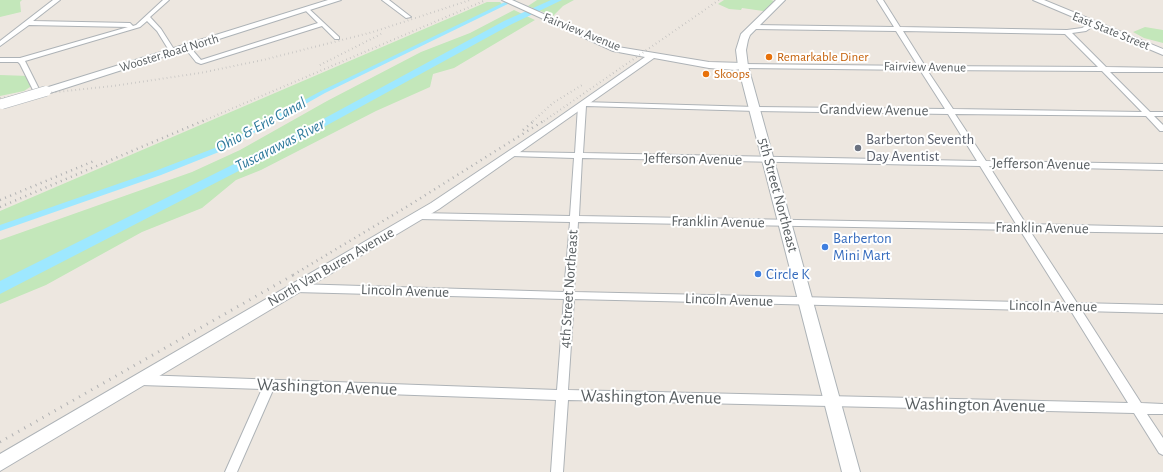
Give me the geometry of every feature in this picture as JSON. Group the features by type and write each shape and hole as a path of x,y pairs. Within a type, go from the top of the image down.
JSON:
{"main road":[{"name":"Wooster Road North","path":"1,105 337,0"},
{"name":"5th Street Northeast","path":"781,0 746,34 741,45 743,66 756,109 851,472"}],"street":[{"path":"0,44 57,0"},
{"path":"0,60 20,60 138,26 166,0"},
{"path":"385,0 408,17"},
{"name":"Fairview Avenue","path":"506,0 616,49 713,65 735,67 922,67 1163,70"},
{"path":"880,0 1163,449"},
{"name":"East State Street","path":"1037,0 1163,52"},
{"path":"307,9 337,38"},
{"path":"147,17 159,30 172,51"},
{"path":"27,23 138,26"},
{"path":"187,47 198,61 202,62 323,24"},
{"path":"754,27 1067,32 1084,30 1093,24"},
{"path":"1067,32 1163,129"},
{"name":"North Van Buren Avenue","path":"0,463 418,216 512,154 653,55"},
{"path":"20,60 39,92"},
{"name":"Grandview Avenue","path":"583,105 756,109 1163,114"},
{"name":"4th Street Northeast","path":"557,472 561,394 583,105"},
{"name":"Jefferson Avenue","path":"512,154 1163,167"},
{"name":"Franklin Avenue","path":"418,216 1163,230"},
{"name":"Lincoln Avenue","path":"295,288 806,302 1073,306 1163,309"},
{"name":"Washington Avenue","path":"139,380 269,386 1163,409"},
{"path":"232,472 269,386"}],"green space":[{"path":"0,0 22,0 20,2 21,12 0,17"},
{"path":"537,0 574,0 563,6 553,16 528,6"},
{"path":"724,0 774,1 766,11 763,11 742,8 741,10 729,9 718,4"},
{"path":"487,2 500,2 503,5 323,92 222,148 0,228 0,211"},
{"path":"514,10 535,20 454,68 433,74 430,87 376,111 261,170 236,180 202,208 142,232 46,285 0,304 0,240 192,172 240,150 327,101 421,52 470,33"},
{"path":"1145,27 1163,30 1163,43 1144,38 1133,32"},
{"path":"0,75 29,76 33,85 24,91 0,96"}],"waterway":[{"name":"Ohio & Erie Canal","path":"0,228 158,173 222,148 323,92 513,0"},
{"name":"Tuscarawas River","path":"0,288 318,126 507,23 558,0"}],"railway":[{"path":"0,98 113,86 200,73 263,60 373,32 470,0"},
{"path":"203,121 486,0"},
{"path":"544,121 719,0"},
{"path":"320,65 381,34"},
{"path":"533,121 553,103 582,85"},
{"path":"0,207 205,120"},
{"path":"523,130 535,120"},
{"path":"293,275 408,206 545,120"},
{"path":"0,200 94,161"},
{"path":"0,442 295,274"}],"place":[{"name":"Remarkable Diner","path":"769,57"},
{"name":"Skoops","path":"706,74"},
{"name":"Barberton Seventh Day Aventist","path":"858,148"},
{"name":"Barberton Mini Mart","path":"825,247"},
{"name":"Circle K","path":"758,274"}]}
